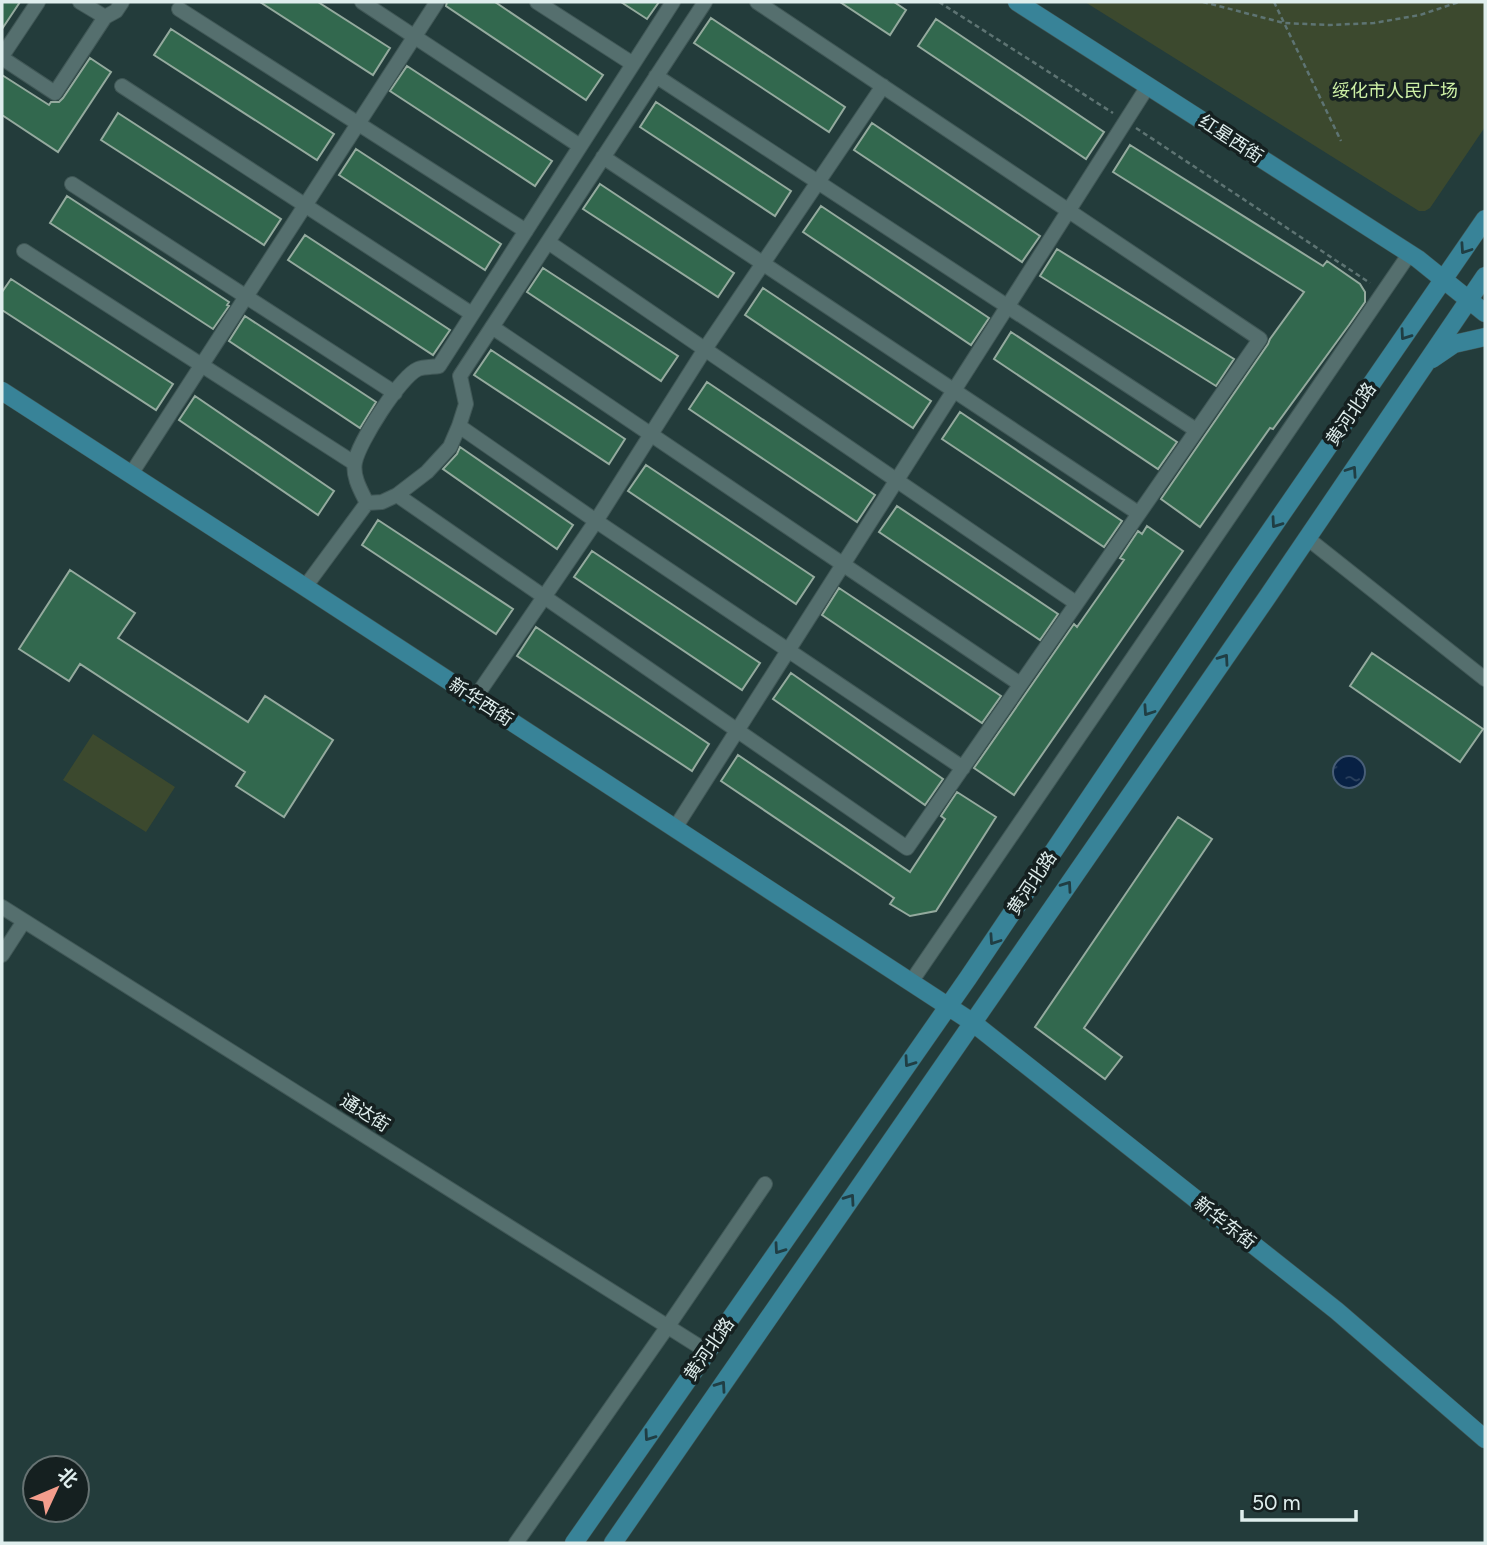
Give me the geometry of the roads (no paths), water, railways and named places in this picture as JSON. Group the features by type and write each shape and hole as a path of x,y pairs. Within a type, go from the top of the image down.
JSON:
{"main road":[{"name":"红星西街","path":"1017,2 1410,253 1485,313"},
{"name":"黄河北路","path":"613,1543 960,1014 1239,576 1485,219"},
{"name":"黄河北路","path":"574,1543 708,1352 960,1014 1307,538 1485,276"},
{"path":"1421,368 1454,344 1485,337"},
{"name":"新华西街","path":"2,391 960,1014"},
{"name":"新华东街","path":"960,1014 1337,1311 1485,1439"}],"street":[{"path":"38,2 2,57 55,93 105,17 122,2"},
{"path":"80,2 105,17"},
{"path":"362,2 580,146"},
{"path":"131,474 437,2"},
{"path":"537,2 633,64"},
{"path":"439,366 673,2"},
{"path":"305,587 367,503 382,502 397,495 427,472 450,447 466,404 460,376 705,2"},
{"path":"397,495 907,848 1260,339 757,2"},
{"path":"179,9 526,231"},
{"path":"656,76 1196,430"},
{"path":"122,86 472,314"},
{"path":"475,698 545,598 705,349 883,86"},
{"path":"675,828 1148,86"},
{"path":"603,157 1138,513"},
{"path":"72,184 395,393"},
{"path":"548,242 1076,603"},
{"path":"23,251 354,463"},
{"path":"911,982 1410,253"},
{"path":"492,327 1020,684"},
{"path":"367,503 358,484 354,463 366,435 402,383 418,369 439,366 460,376"},
{"path":"459,426 963,768"},
{"path":"1307,538 1485,679"},
{"name":"通达街","path":"2,907 708,1352"},
{"path":"2,955 24,921"},
{"path":"516,1543 765,1184"}],"water":[{"path":"1349,756 1360,761 1365,772 1360,783 1349,788 1338,783 1333,772 1338,761"}],"park label":[{"name":"绥化市人民广场","path":"1395,91"}]}
